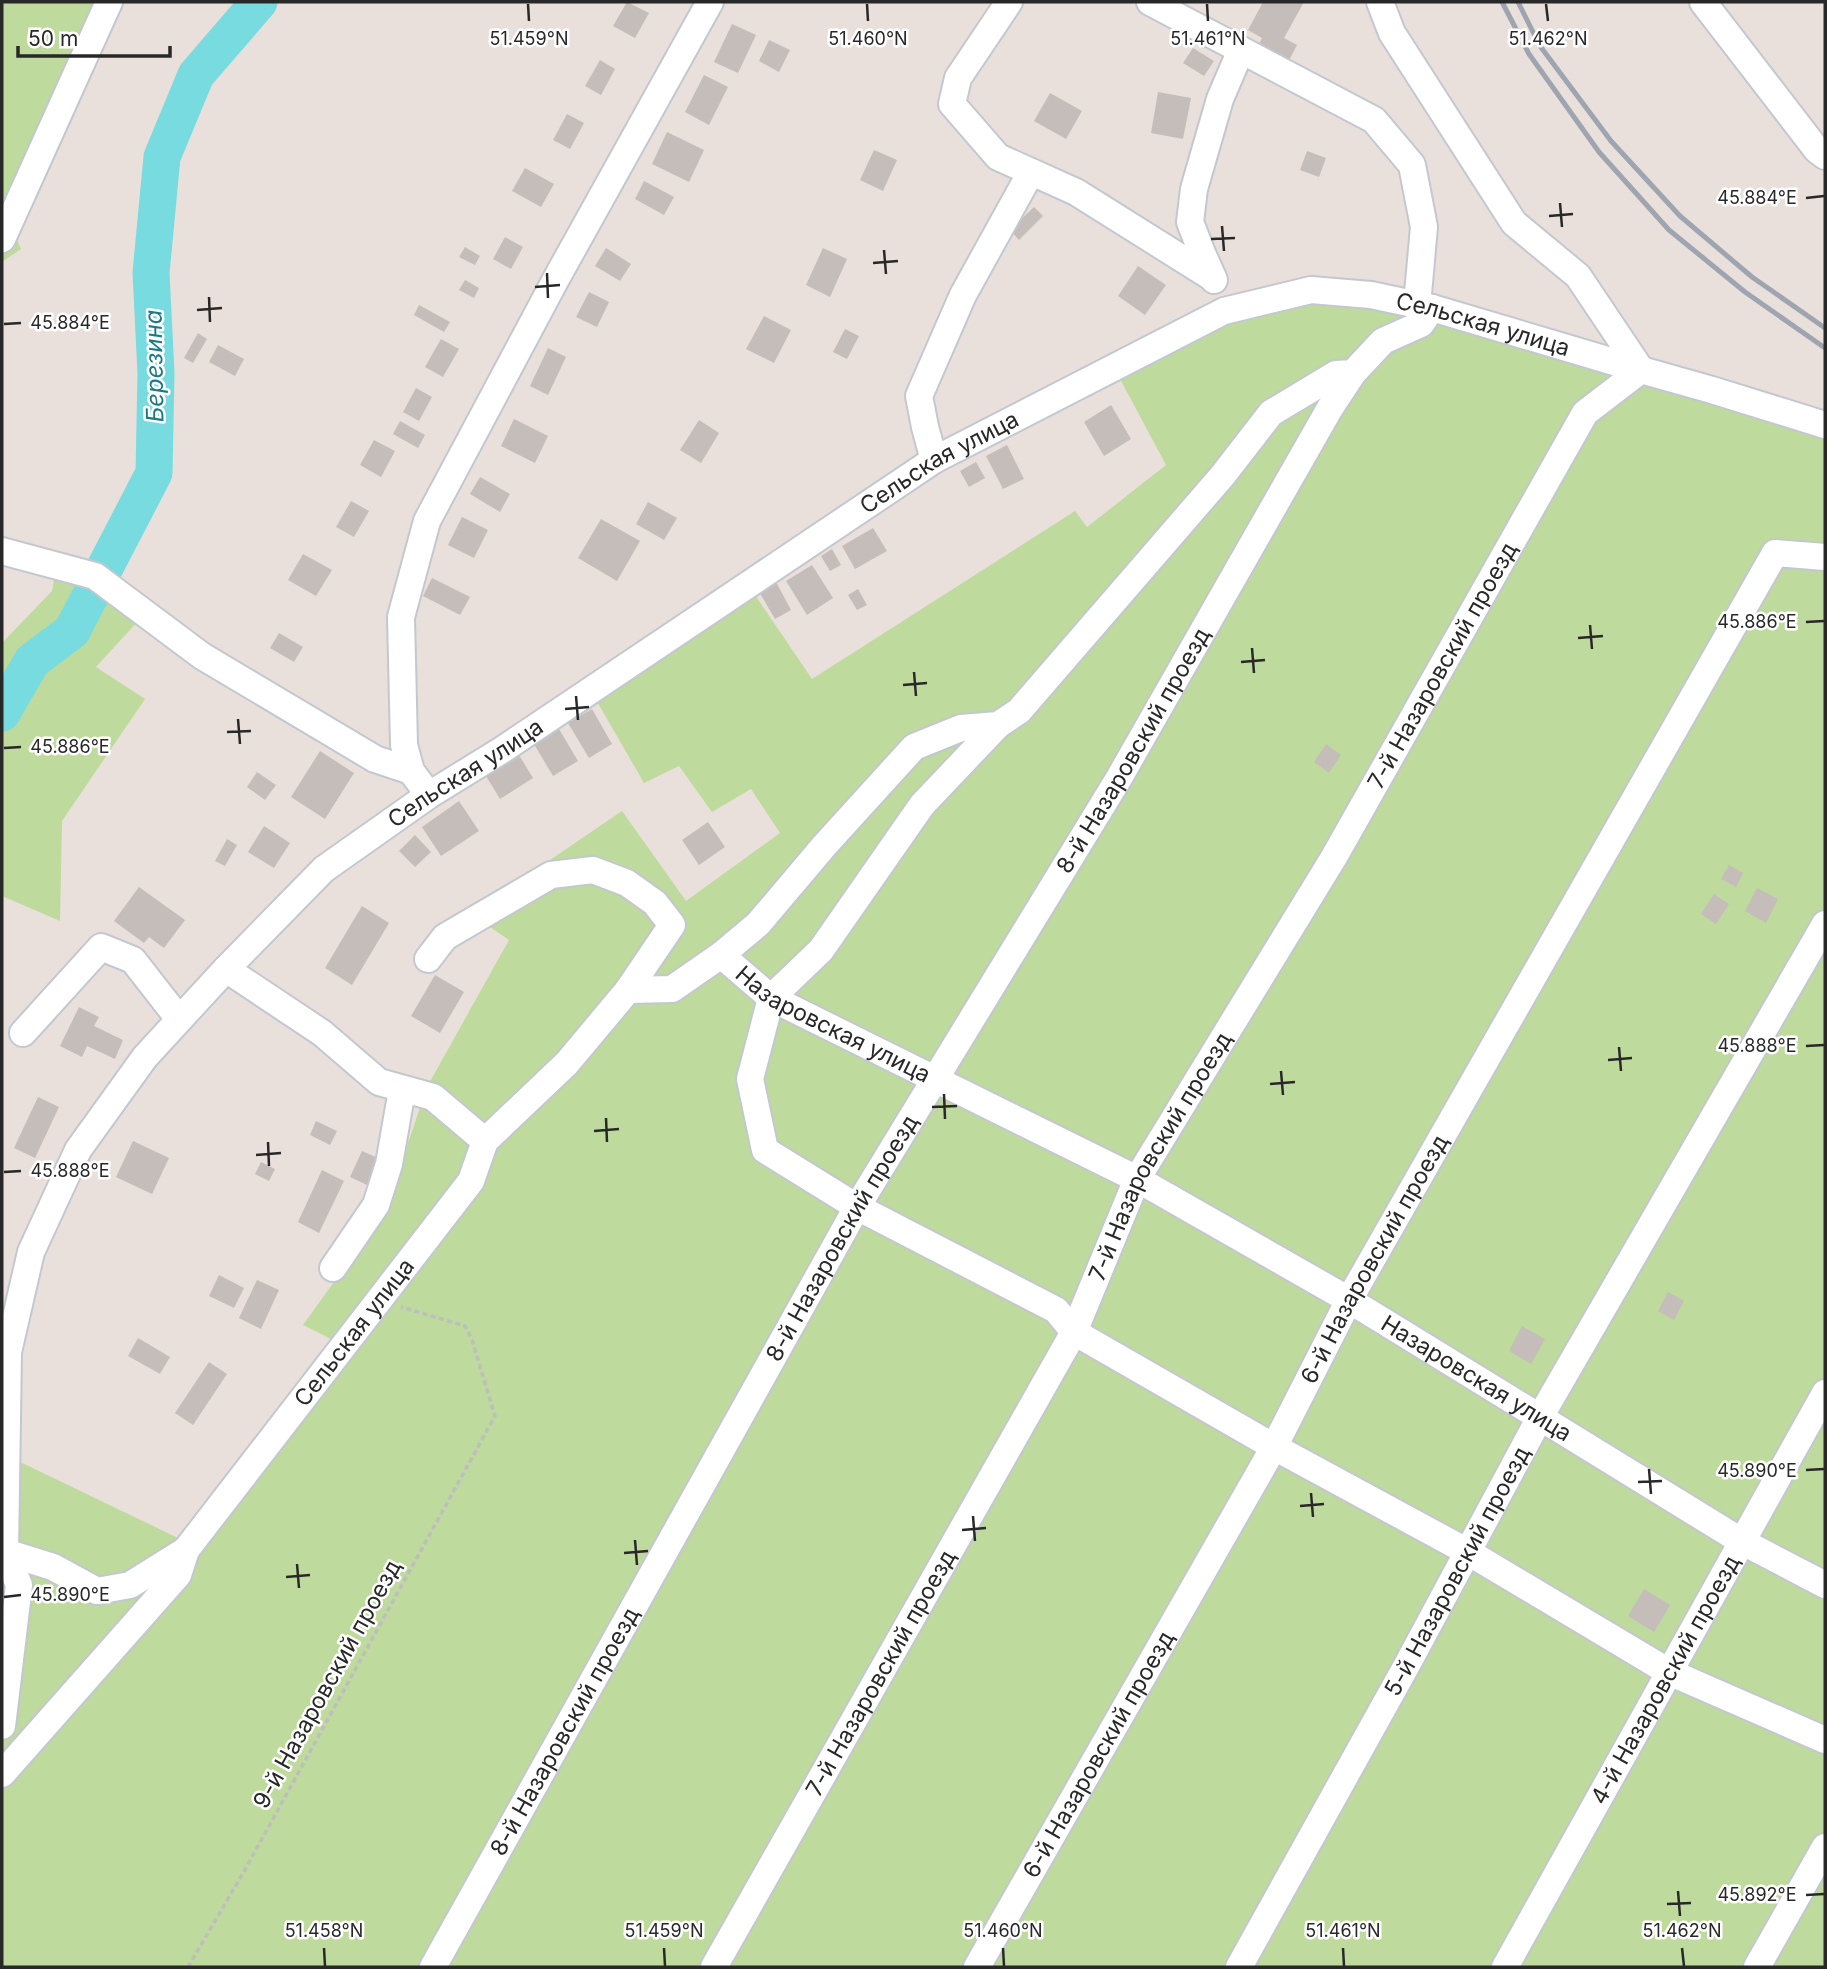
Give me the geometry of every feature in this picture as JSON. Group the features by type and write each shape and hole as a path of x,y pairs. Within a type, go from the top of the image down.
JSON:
{"street":[{"path":"2,239 109,2"},
{"path":"429,795 411,772 404,745 401,617 427,521 556,279 710,2"},
{"path":"1009,2 958,78 952,104 998,157 1076,192 1213,278"},
{"path":"1150,2 1374,120 1412,165 1424,227 1425,307"},
{"path":"1380,2 1392,33 1514,223 1578,276 1641,370"},
{"path":"1703,2 1823,149"},
{"path":"1224,311 1190,222 1194,189 1220,99 1241,50"},
{"path":"934,460 919,396 963,295 1031,172"},
{"name":"Сельская улица","path":"3,1555 8,1352 30,1252 78,1150 145,1057 324,869 429,795 502,750 934,460 1224,311 1311,290 1371,295 1425,307 1825,425"},
{"name":"8-й Назаровский проезд","path":"433,1967 857,1207 1119,778 1330,408 1353,373 1382,341 1421,324 1425,307"},
{"name":"7-й Назаровский проезд","path":"714,1967 1074,1332 1137,1179 1334,857 1585,413 1641,370"},
{"path":"1353,373 1336,374 1271,413 1223,475 1028,700 998,725 922,805 821,950 771,998 750,1079 765,1150 857,1207 1056,1310 1074,1332 1274,1447 1468,1552 1669,1672 1825,1740"},
{"path":"2,551 95,576 202,656 375,759 411,772"},
{"name":"6-й Назаровский проезд","path":"977,1967 1274,1447 1349,1300 1775,553 1825,557"},
{"path":"628,990 672,989 720,955 758,923 915,747 961,728 998,725"},
{"path":"226,969 322,1033 379,1082 433,1097 485,1141 567,1063 628,990 672,925 655,903 627,883 593,870 551,875 445,937 428,959"},
{"name":"5-й Назаровский проезд","path":"1240,1967 1539,1419 1825,924"},
{"path":"23,1033 101,947 133,960 179,1019"},
{"name":"Назаровская улица","path":"720,955 771,998 1137,1179 1349,1300 1741,1541 1825,1585"},
{"path":"332,1268 376,1205 389,1164 402,1090"},
{"name":"Сельская улица","path":"2,1766 178,1575 186,1550 471,1181 485,1141"},
{"name":"4-й Назаровский проезд","path":"1505,1967 1825,1393"},
{"path":"3,1555 53,1567 97,1591 130,1585 186,1550"},
{"path":"2,1726 19,1585 3,1555"},
{"path":"1757,1967 1825,1847"}],"path":[{"name":"9-й Назаровский проезд","path":"188,1967 242,1875 495,1416 472,1339 465,1326 377,1300"}],"green space":[{"path":"2,2 107,2 6,213 21,249 2,262"},
{"path":"1298,302 1370,303 1825,434 1825,1967 2,1967 2,1792 12,1774 2,1770 2,1573 14,1459 178,1538 204,1541 347,1347 303,1325 385,1211 427,1087 509,940 471,914 622,811 686,901 780,833 751,789 712,812 679,766 644,783 595,698 753,592 812,679 1075,511 1087,527 1166,465 1119,377 1237,318"},
{"path":"55,575 93,590 139,620 96,667 145,699 62,821 60,921 2,896 2,643 52,591"}],"building":[{"path":"627,2 649,13 635,38 613,26"},
{"path":"1263,2 1304,2 1284,38 1297,45 1286,66 1256,50 1262,38 1248,30"},
{"path":"732,24 756,35 738,73 714,62"},
{"path":"769,40 790,50 779,72 759,61"},
{"path":"1193,48 1214,61 1204,76 1183,63"},
{"path":"600,60 615,69 601,95 585,86"},
{"path":"704,75 728,87 709,125 685,112"},
{"path":"1158,92 1191,98 1183,139 1151,133"},
{"path":"1050,93 1082,111 1066,139 1034,121"},
{"path":"567,114 584,123 570,149 553,140"},
{"path":"667,132 704,150 689,182 652,164"},
{"path":"874,150 897,160 883,191 860,180"},
{"path":"1307,151 1326,158 1319,177 1300,170"},
{"path":"525,168 554,184 541,207 512,191"},
{"path":"644,181 674,197 664,215 635,199"},
{"path":"1034,207 1043,216 1019,240 1010,230"},
{"path":"505,237 523,247 511,269 493,259"},
{"path":"465,247 480,256 475,265 459,257"},
{"path":"606,248 631,264 620,281 595,266"},
{"path":"823,248 847,259 830,297 806,285"},
{"path":"1138,266 1166,285 1145,315 1118,296"},
{"path":"465,280 479,288 474,298 459,290"},
{"path":"589,292 609,302 597,327 576,317"},
{"path":"419,305 450,322 444,332 414,315"},
{"path":"764,316 791,330 774,363 746,349"},
{"path":"845,329 859,336 847,359 833,352"},
{"path":"198,333 207,339 193,363 184,358"},
{"path":"441,339 459,349 443,377 425,367"},
{"path":"218,345 244,359 235,376 209,362"},
{"path":"548,348 566,357 548,395 530,386"},
{"path":"416,388 432,397 419,421 403,412"},
{"path":"1111,405 1131,439 1104,456 1084,422"},
{"path":"514,419 548,436 535,463 501,446"},
{"path":"699,420 719,433 701,463 680,450"},
{"path":"400,421 425,435 418,448 393,434"},
{"path":"374,440 395,451 381,477 360,465"},
{"path":"1007,445 1024,479 1003,489 986,456"},
{"path":"976,462 985,478 969,487 960,471"},
{"path":"480,477 510,494 500,512 470,494"},
{"path":"351,501 369,511 354,537 336,527"},
{"path":"648,502 677,518 664,540 636,524"},
{"path":"462,517 488,530 474,558 448,545"},
{"path":"601,519 640,541 617,581 578,558"},
{"path":"873,528 887,551 855,569 842,546"},
{"path":"832,549 841,565 830,571 821,556"},
{"path":"303,554 332,570 316,596 288,580"},
{"path":"812,565 833,598 807,615 786,581"},
{"path":"432,578 470,597 460,615 423,596"},
{"path":"775,580 791,610 775,619 758,590"},
{"path":"858,589 867,605 857,610 848,595"},
{"path":"279,633 303,647 294,662 270,648"},
{"path":"592,709 612,744 589,758 568,723"},
{"path":"559,729 578,761 553,776 534,744"},
{"path":"1326,744 1341,755 1329,773 1314,762"},
{"path":"320,751 354,773 325,819 291,797"},
{"path":"519,755 533,778 500,799 486,776"},
{"path":"257,772 276,785 265,800 247,787"},
{"path":"459,801 479,831 441,856 422,827"},
{"path":"708,822 725,847 699,865 682,840"},
{"path":"264,826 290,843 274,868 248,852"},
{"path":"415,835 431,852 415,867 399,851"},
{"path":"227,839 237,845 225,866 215,861"},
{"path":"1729,865 1743,873 1736,887 1721,879"},
{"path":"139,887 185,920 164,948 149,937 144,943 114,921"},
{"path":"1757,888 1778,899 1766,923 1745,911"},
{"path":"1714,894 1729,904 1716,924 1701,914"},
{"path":"362,906 389,923 352,985 325,968"},
{"path":"435,975 464,992 440,1033 411,1016"},
{"path":"79,1007 99,1017 94,1026 123,1040 115,1059 87,1046 82,1057 60,1046"},
{"path":"38,1097 59,1107 35,1158 14,1148"},
{"path":"316,1121 337,1131 330,1145 310,1135"},
{"path":"133,1141 169,1158 152,1194 116,1177"},
{"path":"362,1151 380,1159 367,1185 350,1177"},
{"path":"261,1162 275,1169 269,1181 255,1174"},
{"path":"322,1170 344,1181 319,1233 298,1222"},
{"path":"219,1275 244,1288 234,1308 209,1296"},
{"path":"257,1280 279,1290 261,1329 239,1318"},
{"path":"1668,1292 1684,1301 1674,1320 1658,1311"},
{"path":"1522,1326 1545,1339 1531,1364 1509,1351"},
{"path":"138,1338 170,1357 160,1374 128,1356"},
{"path":"209,1362 227,1374 193,1425 175,1413"},
{"path":"1644,1589 1670,1605 1654,1632 1628,1616"}],"waterway":[{"name":"Березина","path":"2,713 32,661 72,631 154,473 156,373 151,273 162,157 196,75 259,2"}],"railway":[{"path":"1502,2 1529,54 1599,152 1669,230 1745,292 1825,348"},
{"path":"1518,2 1540,46 1611,141 1680,216 1752,277 1825,328"}]}
